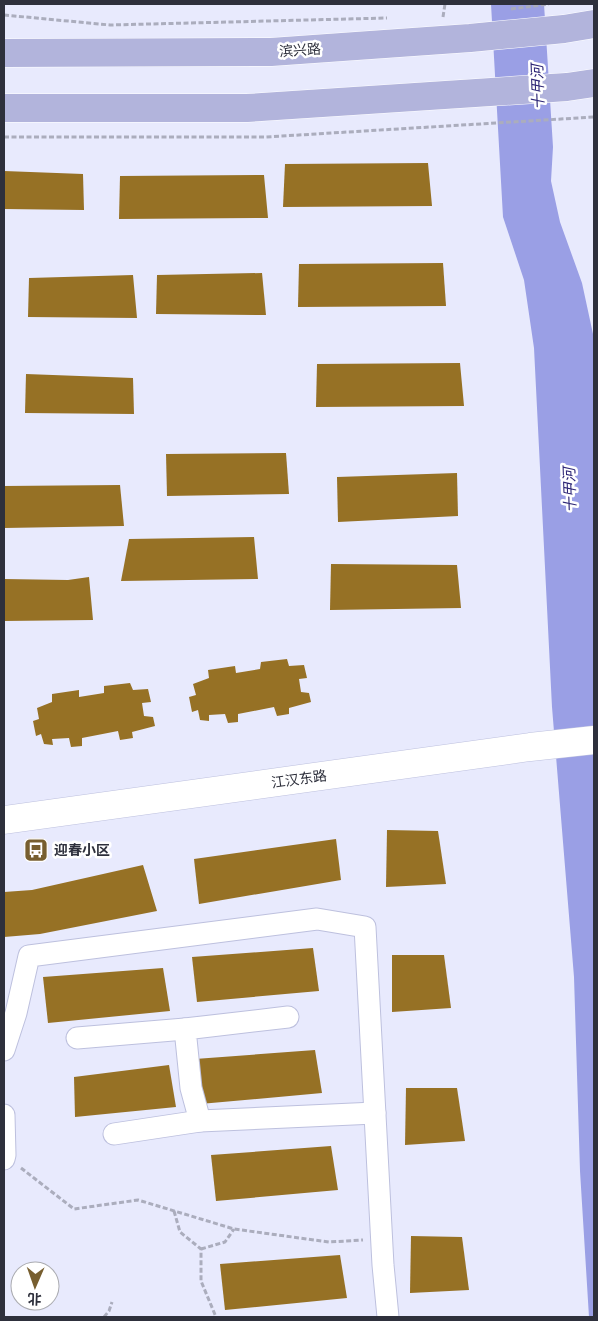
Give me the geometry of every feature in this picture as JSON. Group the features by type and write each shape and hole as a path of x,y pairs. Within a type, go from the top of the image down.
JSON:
{"main road":[{"name":"滨兴路","path":"4,53 271,52 470,38 564,29 594,24"},
{"path":"4,108 247,108 594,84"}],"street":[{"name":"江汉东路","path":"4,820 530,747 594,740"},
{"path":"4,1050 16,1013 28,956 317,920 365,927 381,1239 388,1317"},
{"path":"77,1038 184,1029 288,1017"},
{"path":"184,1029 191,1088 200,1121"},
{"path":"114,1134 200,1121 375,1112"},
{"path":"4,1115 4,1157"}],"path":[{"path":"445,4 442,17 452,16"},
{"path":"4,15 110,25 394,18"},
{"path":"4,137 266,137 594,117"},
{"path":"4,1157 74,1209 138,1200 234,1229 329,1242 381,1239"},
{"path":"174,1211 180,1232 201,1249"},
{"path":"201,1249 225,1242 234,1229"},
{"path":"201,1249 201,1281 216,1317"},
{"path":"104,1317 109,1311 112,1302"}],"water":[{"name":"十甲河","path":"491,4 544,4 553,147 551,181 560,222 582,283 593,334 594,1317 589,1317 580,1171 574,977 552,707 534,348 524,280 503,217"}],"building":[{"path":"428,163 432,206 283,207 285,164"},
{"path":"4,171 83,174 84,210 4,209"},
{"path":"264,175 268,218 119,219 120,176"},
{"path":"443,263 446,306 298,307 299,264"},
{"path":"262,273 266,315 156,314 157,275"},
{"path":"133,275 137,318 28,317 29,278"},
{"path":"460,363 464,406 316,407 317,364"},
{"path":"26,374 133,378 134,414 25,413"},
{"path":"286,453 289,494 167,496 166,454"},
{"path":"457,473 458,516 338,522 337,477"},
{"path":"120,485 124,526 4,528 4,486"},
{"path":"254,537 258,579 121,581 129,539"},
{"path":"331,564 457,565 461,608 330,610"},
{"path":"89,577 93,620 4,621 4,579 68,580"},
{"path":"287,659 289,666 304,665 307,678 299,679 301,692 309,693 311,702 289,708 289,714 277,716 274,707 238,714 238,722 228,723 225,714 209,715 209,721 200,720 198,710 192,712 189,697 196,695 193,684 209,678 208,670 235,666 236,673 260,669 261,662"},
{"path":"130,683 133,690 148,689 151,702 142,703 144,716 153,717 155,726 132,732 133,738 120,740 118,731 82,738 82,746 71,747 69,738 52,739 53,745 44,744 41,734 36,736 33,721 39,719 37,708 52,702 52,694 79,690 79,697 104,693 104,686"},
{"path":"387,830 438,831 446,884 386,887"},
{"path":"336,839 341,880 199,904 194,859"},
{"path":"143,865 157,911 40,934 4,937 4,892 32,890"},
{"path":"313,948 319,991 197,1002 192,957"},
{"path":"392,955 444,955 451,1008 392,1012"},
{"path":"163,968 170,1011 48,1023 43,977"},
{"path":"315,1050 322,1093 200,1104 195,1059"},
{"path":"169,1065 176,1107 75,1117 74,1077"},
{"path":"406,1088 457,1088 465,1141 405,1145"},
{"path":"331,1146 338,1190 216,1201 211,1155"},
{"path":"411,1236 462,1237 469,1290 410,1293"},
{"path":"340,1255 347,1298 225,1310 220,1264"}],"place":[{"name":"迎春小区","path":"36,850"}]}
